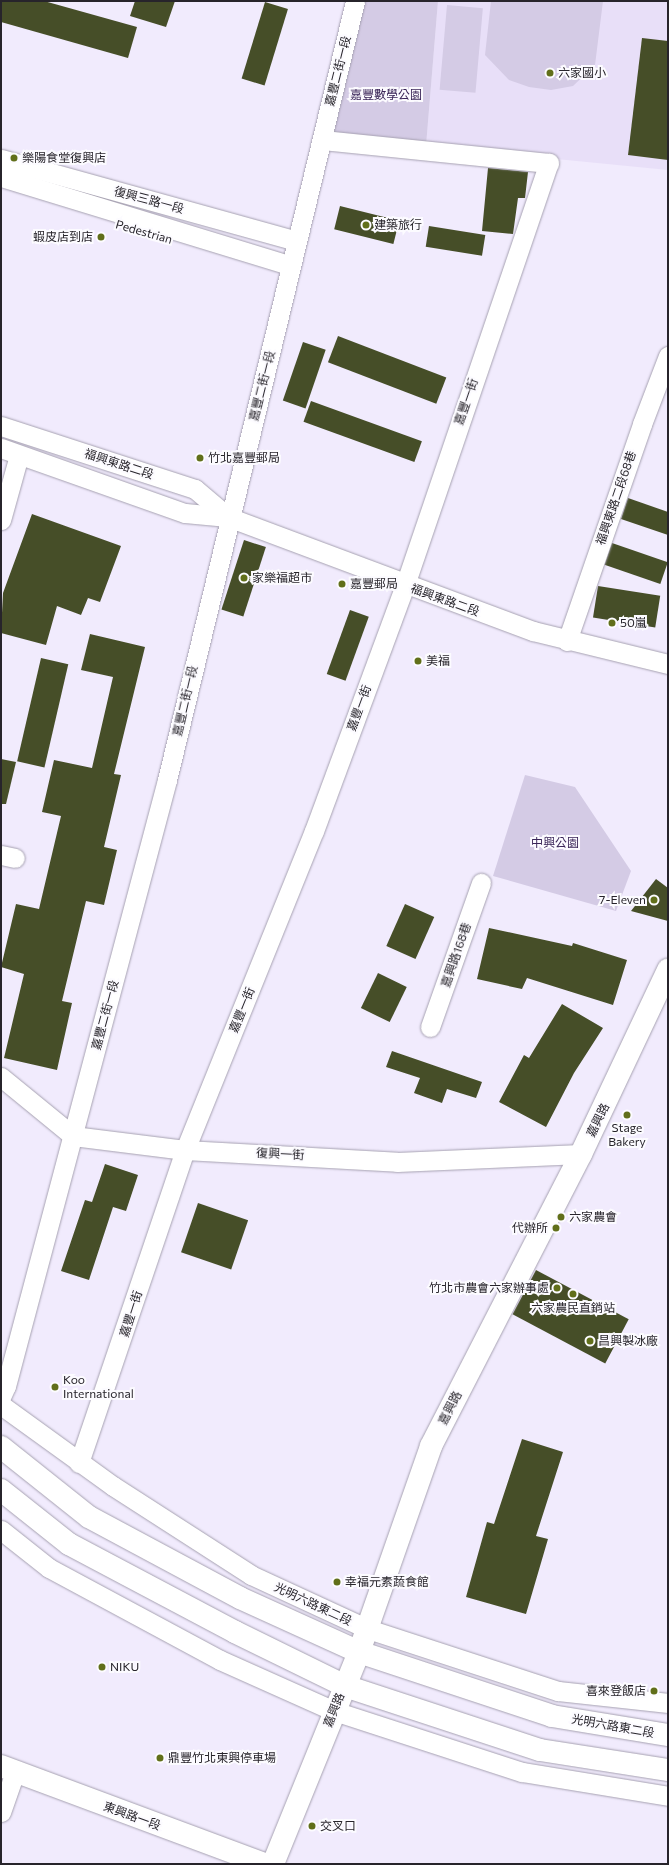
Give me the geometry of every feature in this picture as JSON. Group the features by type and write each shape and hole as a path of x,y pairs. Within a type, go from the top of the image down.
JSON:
{"main road":[{"name":"嘉興路","path":"273,1864 368,1629 431,1446 581,1154 668,970"},
{"name":"光明六路東二段","path":"1,1447 90,1517 240,1598 359,1652 552,1716 668,1735"},
{"path":"1,1490 69,1544 235,1632 344,1686 540,1750 668,1770"},
{"name":"東興路一段","path":"8,1769 264,1864"}],"street":[{"name":"嘉豐二街一段","path":"1,1397 6,1386 73,1136 166,780 288,269 322,140 355,1"},
{"name":"嘉豐一街","path":"79,1462 186,1150 314,831 405,585 549,163 322,140"},
{"name":"復興三路一段","path":"1,159 296,241"},
{"name":"復興三路一段","path":"1,177 288,269"},
{"name":"Pedestrian","path":"1,189 288,269"},
{"name":"福興東路二段68巷","path":"567,641 642,424 668,356"},
{"name":"福興東路二段","path":"1,426 195,489 228,517"},
{"name":"福興東路二段","path":"1,448 185,513 228,517 501,620 567,641 668,664"},
{"path":"1,520 19,455"},
{"name":"嘉興路168巷","path":"430,1027 481,883"},
{"path":"1,1077 73,1136"},
{"name":"復興一街","path":"73,1136 186,1150 398,1162 581,1154"},
{"name":"光明六路東二段","path":"1,1405 79,1462 251,1575 368,1629 558,1691 668,1703"},
{"path":"1,1530 49,1568 220,1660 334,1711 522,1772 668,1796"},
{"path":"1,1812 8,1769"}],"shaded area":[{"name":"六家國小","path":"438,1 668,1 668,170 426,146"}],"green space":[{"name":"嘉豐數學公園","path":"363,1 438,1 426,146 332,133"},
{"path":"491,1 603,1 595,65 573,86 551,90 529,87 509,80 485,55"},
{"path":"447,5 483,8 475,93 440,90"},
{"name":"中興公園","path":"525,775 575,787 631,871 616,911 493,876"}],"building":[{"path":"1,1 44,1 137,27 128,58 1,22"},
{"path":"135,1 175,1 166,27 130,16"},
{"path":"265,2 288,9 265,86 242,79"},
{"path":"642,38 668,41 668,160 628,155"},
{"path":"488,168 528,172 525,198 518,198 513,234 482,231"},
{"name":"建築旅行","path":"340,206 399,221 393,244 334,229"},
{"path":"429,226 485,235 482,256 426,247"},
{"path":"338,336 446,378 436,404 328,362"},
{"path":"303,342 326,350 306,408 283,401"},
{"path":"311,401 422,441 414,462 303,422"},
{"path":"628,498 668,512 668,535 621,519"},
{"path":"32,514 121,546 100,602 88,598 81,615 57,606 46,645 1,633 3,593"},
{"name":"家樂福超市","path":"244,540 266,547 243,617 221,609"},
{"path":"612,543 668,562 660,584 605,565"},
{"path":"598,586 660,596 655,627 593,618"},
{"path":"350,610 369,617 346,681 327,674"},
{"path":"90,634 145,647 114,774 121,775 104,847 117,850 104,905 86,901 62,1001 72,1003 57,1070 4,1058 24,974 1,967 16,904 39,909 61,816 42,812 54,760 92,768 113,677 81,670"},
{"path":"41,658 68,664 44,768 17,761"},
{"path":"1,759 16,762 6,804 1,804"},
{"name":"7-Eleven","path":"656,879 668,888 668,921 631,911"},
{"path":"405,904 434,917 416,959 386,946"},
{"path":"489,928 572,946 573,943 627,960 613,1005 527,978 522,989 477,979"},
{"path":"378,973 407,987 390,1022 361,1008"},
{"path":"562,1004 603,1028 574,1073 546,1127 499,1102 524,1055 529,1058"},
{"path":"392,1051 482,1082 476,1098 447,1089 442,1103 414,1093 420,1078 386,1067"},
{"path":"105,1164 138,1175 126,1211 113,1207 89,1280 61,1271 85,1200 92,1202"},
{"path":"198,1203 248,1220 231,1269 181,1252"},
{"name":"昌興製冰廠","path":"536,1270 629,1319 605,1363 513,1314"},
{"path":"522,1439 563,1452 536,1536 548,1539 526,1614 466,1597 487,1522 494,1524"}],"place":[{"name":"六家國小","path":"550,73"},
{"name":"樂陽食堂復興店","path":"14,158"},
{"name":"建築旅行","path":"366,225"},
{"name":"蝦皮店到店","path":"101,237"},
{"name":"竹北嘉豐郵局","path":"200,458"},
{"name":"家樂福超市","path":"244,578"},
{"name":"嘉豐郵局","path":"342,584"},
{"name":"50嵐","path":"612,623"},
{"name":"美福","path":"418,661"},
{"name":"7-Eleven","path":"654,900"},
{"name":"Stage Bakery","path":"627,1115"},
{"name":"六家農會","path":"561,1217"},
{"name":"代辦所","path":"556,1228"},
{"name":"竹北市農會六家辦事處","path":"557,1288"},
{"name":"六家農民直銷站","path":"573,1294"},
{"name":"昌興製冰廠","path":"590,1341"},
{"name":"Koo International","path":"55,1387"},
{"name":"幸福元素蔬食館","path":"337,1582"},
{"name":"NIKU","path":"102,1667"},
{"name":"喜來登飯店","path":"654,1691"},
{"name":"鼎豐竹北東興停車場","path":"160,1758"},
{"name":"交叉口","path":"312,1826"}]}
